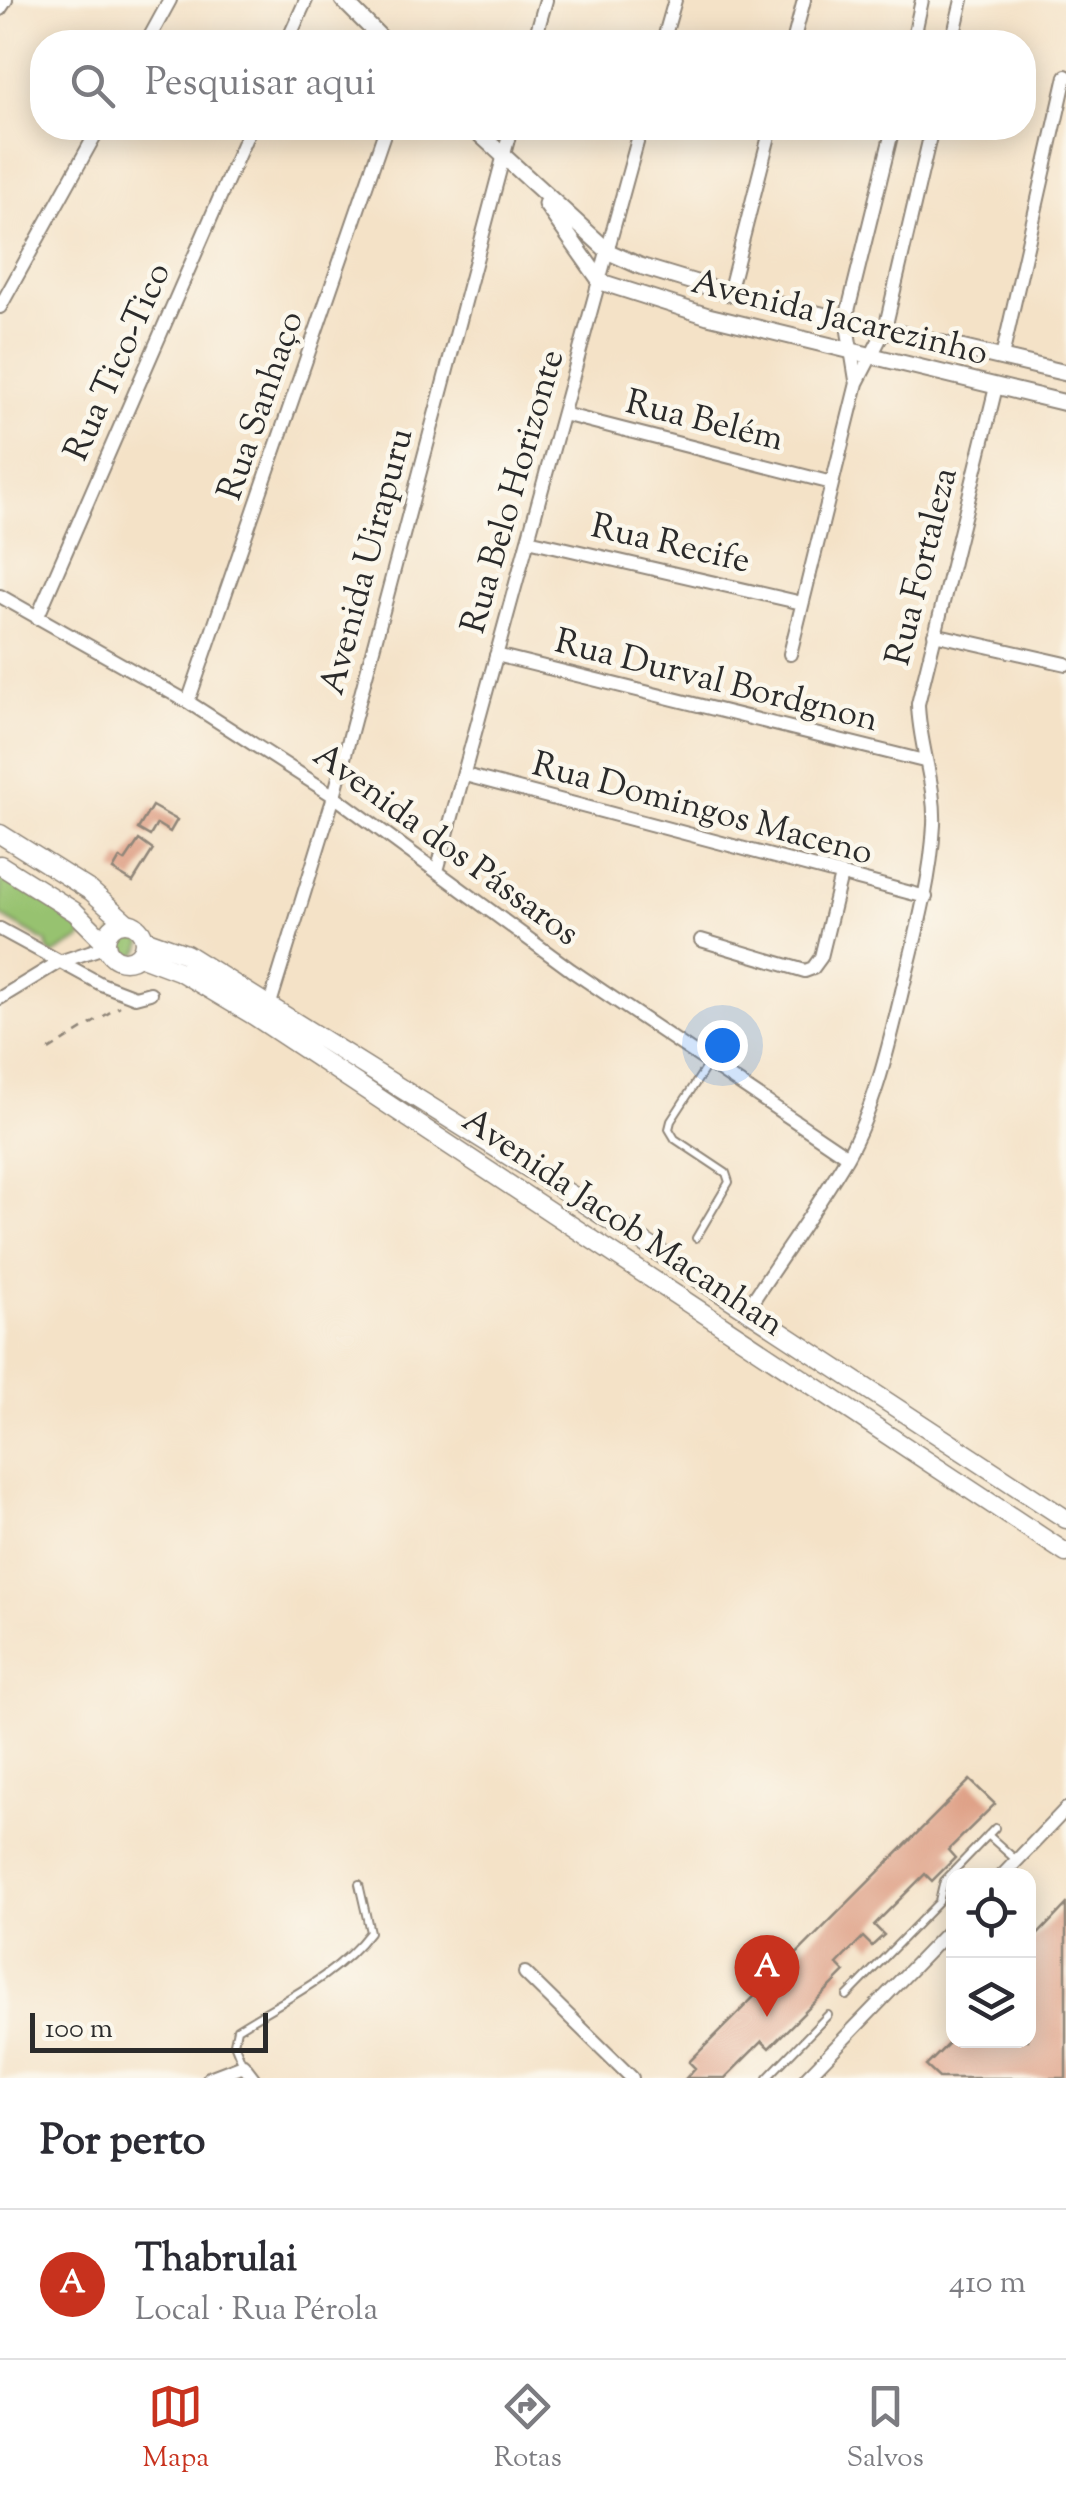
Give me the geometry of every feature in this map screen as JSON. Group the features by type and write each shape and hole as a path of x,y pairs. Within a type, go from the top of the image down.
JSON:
{"main road":[{"path":"0,834 91,890 127,924 138,928 142,948 121,961 110,954 107,944 75,912 0,865"},
{"path":"107,944 115,926 127,924"},
{"name":"Avenida Jacob Macanhan","path":"142,948 186,954 540,1175 1066,1519"},
{"name":"Avenida Jacob Macanhan","path":"142,948 268,1024 1066,1553"}],"street":[{"path":"0,9 6,0"},
{"path":"153,30 170,0"},
{"path":"293,30 306,0"},
{"path":"343,0 373,30"},
{"path":"537,30 546,0"},
{"path":"667,30 674,0"},
{"path":"796,30 804,0"},
{"path":"916,30 922,0"},
{"path":"955,30 962,0"},
{"path":"1002,358 1066,76"},
{"path":"0,307 93,140"},
{"name":"Rua Tico-Tico","path":"37,618 245,140"},
{"name":"Rua Sanhaço","path":"188,702 382,140"},
{"path":"486,140 528,180 601,282"},
{"name":"Avenida Uirapuru","path":"269,1007 334,796 507,140"},
{"name":"Rua Belo Horizonte","path":"437,871 639,140"},
{"path":"729,293 768,140"},
{"path":"857,382 846,319 890,140"},
{"path":"790,654 857,382 885,330 929,140"},
{"name":"Avenida Jacarezinho","path":"528,180 609,252 640,266 729,293 1066,373"},
{"name":"Avenida Jacarezinho","path":"601,282 708,316 1066,404"},
{"name":"Rua Fortaleza","path":"746,1311 847,1156 889,1045 926,896 934,826 918,704 996,387"},
{"name":"Rua Belém","path":"563,414 832,482"},
{"name":"Rua Recife","path":"528,540 802,602"},
{"name":"Avenida dos Pássaros","path":"0,596 188,702 334,796 571,970 847,1156"},
{"path":"934,634 1065,661"},
{"name":"Rua Durval Bordgnon","path":"496,655 924,761"},
{"name":"Rua Domingos Maceno","path":"465,774 926,896"},
{"path":"701,940 805,970 813,968 820,957 841,875"},
{"path":"0,929 135,997 150,993"},
{"path":"0,998 59,962 107,944"},
{"path":"1009,1868 1066,1809"},
{"path":"806,2078 946,1934"},
{"path":"525,1974 632,2078"},
{"path":"209,2078 243,2064 253,2078"}],"lane":[{"path":"696,1238 728,1182 726,1173 675,1139 670,1129 671,1121 709,1063"},
{"path":"847,1996 939,1902 944,1881 995,1828"},
{"path":"988,1835 1016,1860"},
{"path":"243,2064 234,2043 236,2029 341,1963 370,1932 359,1884"},
{"path":"770,2077 828,2015"}],"path":[{"path":"48,1050 135,997"}],"green space":[{"path":"0,875 66,914 83,931 81,939 53,955 46,942 0,915"},
{"path":"126,927 137,932 142,943 137,954 126,959 115,954 110,943 115,932"}],"building":[{"path":"152,806 177,820 170,832 157,824 150,836 138,829"},
{"path":"139,840 153,850 133,882 113,870 120,858 125,861"},
{"path":"970,1780 995,1804 948,1850 955,1858 932,1881 925,1874 874,1925 884,1935 872,1946 863,1937 837,1964 845,1972 769,2048 762,2041 725,2078 686,2078 695,2068 689,2062"},
{"path":"1066,1905 1066,2078 939,2078 926,2066 946,2046 1036,2048 1036,1937"}],"place":[{"name":"Thabrulai","path":"767,2017"}]}
